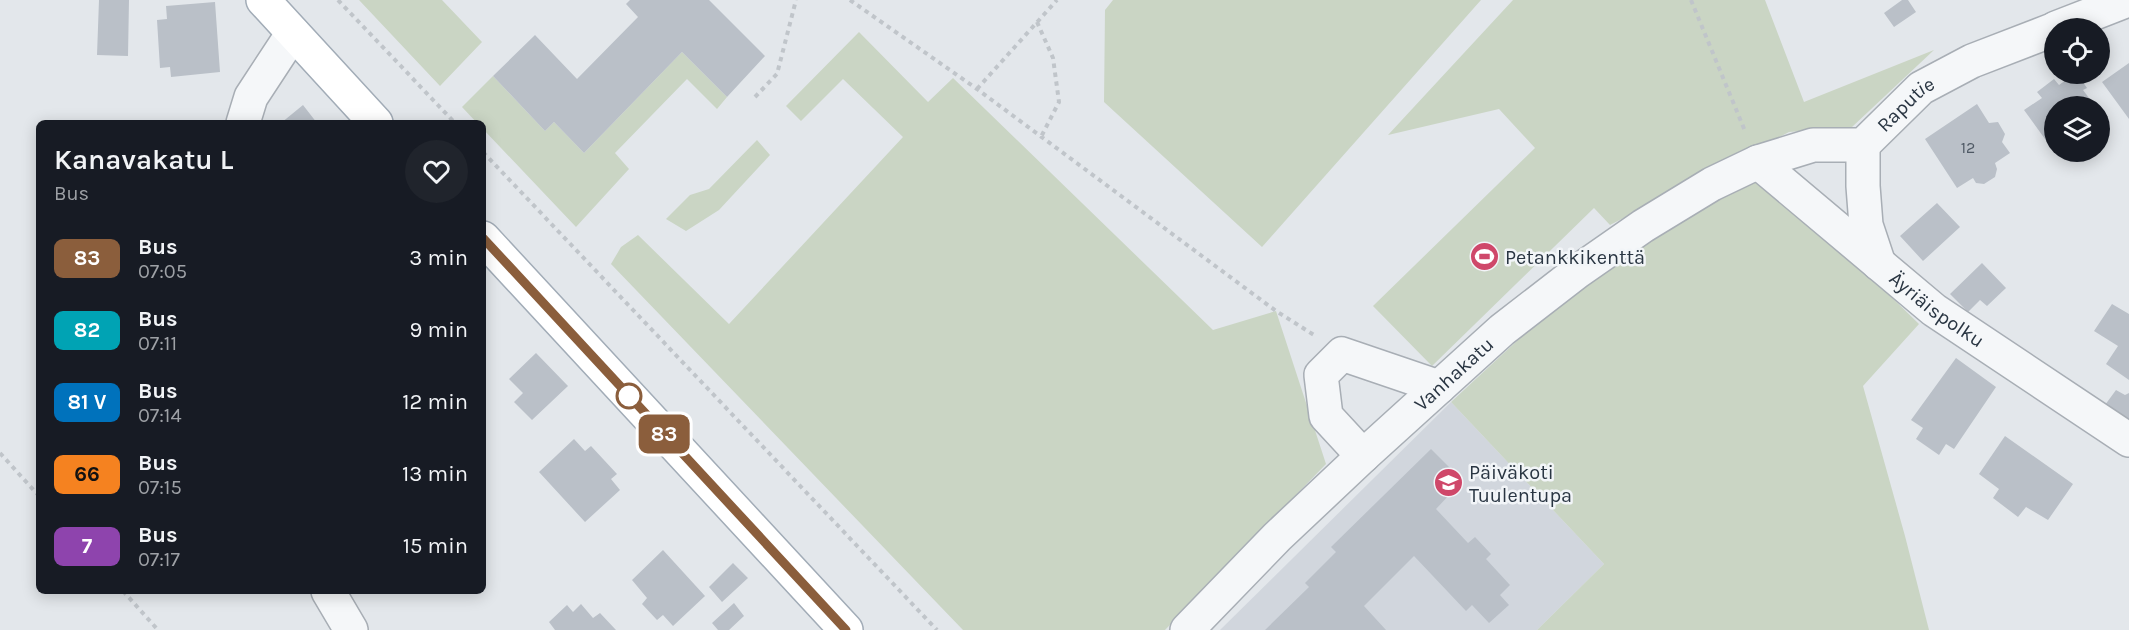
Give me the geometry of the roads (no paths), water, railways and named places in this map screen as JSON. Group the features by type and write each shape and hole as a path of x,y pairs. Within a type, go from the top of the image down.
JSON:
{"main road":[{"path":"263,0 373,120"},
{"path":"486,241 846,630"}],"street":[{"name":"Raputie","path":"2083,18 2128,0"},
{"path":"244,120 251,97 292,33"},
{"name":"Raputie","path":"1758,162 1813,145 1863,145 1921,88 1972,61 2044,33"},
{"path":"1863,145 1866,225 1879,264"},
{"name":"Äyriäispolku","path":"1758,162 1934,310 2129,440"},
{"name":"Vanhakatu","path":"1187,630 1277,537 1502,330 1643,226 1712,184 1758,162"},
{"path":"1363,456 1326,416 1321,375 1342,354 1438,387"},
{"path":"330,594 351,630"}],"place":[{"name":"Petankkikenttä","path":"1484,257"},
{"name":"Päiväkoti Tuulentupa","path":"1448,483"}]}
